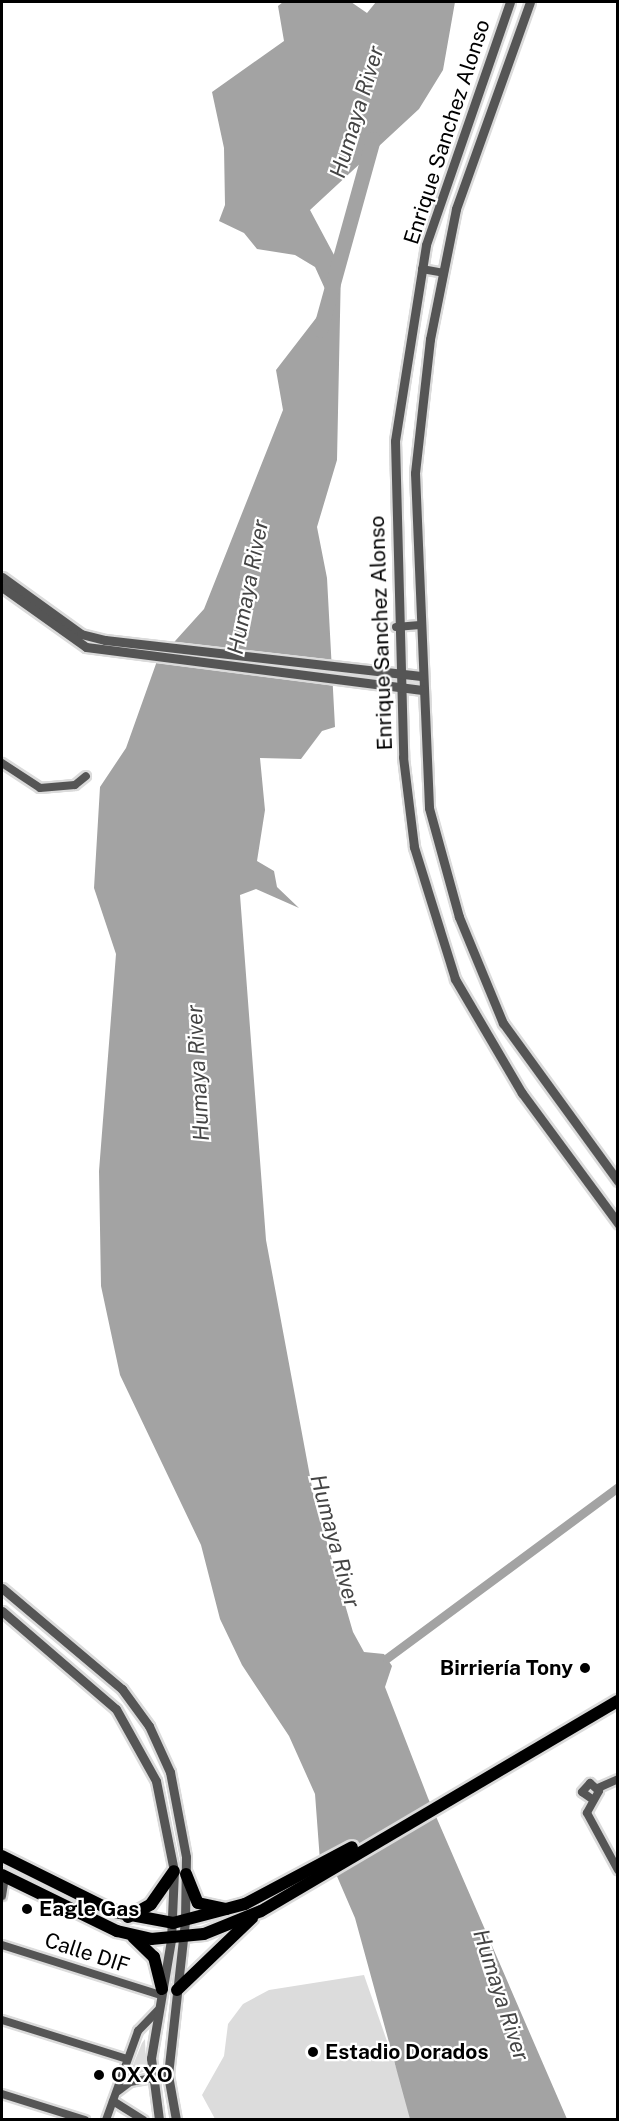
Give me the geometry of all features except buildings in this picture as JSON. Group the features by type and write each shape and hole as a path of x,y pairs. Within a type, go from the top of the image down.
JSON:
{"main road":[{"path":"2,1856 128,1917 179,1922 233,1909 290,1887 618,1700"},
{"path":"128,1917 151,1904 180,1872 198,1903 233,1909"},
{"path":"3,1876 127,1933 154,1957 161,1992"},
{"path":"177,1990 290,1887"},
{"path":"127,1933 177,1939 261,1911"}],"street":[{"name":"Enrique Sanchez Alonso","path":"510,2 422,269 395,441 398,687 414,847 455,978 522,1094 618,1223"},
{"name":"Enrique Sanchez Alonso","path":"530,2 456,209 444,273 415,473 421,676 429,808 459,917 503,1023 618,1181"},
{"path":"422,269 444,273"},
{"path":"2,577 81,634 223,654 421,676"},
{"path":"2,587 86,647 220,666 422,690"},
{"path":"396,627 420,625"},
{"path":"2,763 40,789 66,788 86,776"},
{"path":"2,1588 105,1672 149,1726 177,1794 180,1872 177,1990 168,2074 176,2120"},
{"path":"2,1611 91,1683 126,1723 156,1781 180,1872"},
{"path":"618,1779 598,1788 587,1813 618,1870"},
{"path":"592,1799 583,1795 583,1787 590,1783 598,1788"},
{"path":"2,1896 3,1876"},
{"path":"159,2120 151,2077 157,2011 177,1939"},
{"name":"Calle DIF","path":"2,1945 161,1992"},
{"path":"106,2120 142,2024 157,2011"},
{"path":"2,2020 127,2060"},
{"path":"114,2098 125,2083 168,2074"},
{"path":"2,2094 85,2120"},
{"path":"114,2098 144,2120"}],"shaded area":[{"name":"Estadio Dorados","path":"364,1975 414,2119 215,2119 202,2095 224,2056 228,2024 243,2004 269,1990"},
{"path":"145,2039 146,2071 128,2077 142,2043"}],"water":[{"path":"283,2 351,2 367,13 376,2 455,2 443,70 419,109 310,210 341,268 337,460 317,527 327,578 335,727 322,731 301,759 260,758 265,810 257,861 274,871 277,887 299,908 256,889 240,895 266,1240 314,1498 353,1632 364,1652 384,1654 392,1666 385,1687 428,1798 567,2119 410,2119 355,1918 336,1874 320,1861 315,1794 289,1736 242,1665 220,1619 201,1545 120,1375 101,1286 99,1171 116,954 94,888 100,787 126,748 157,661 204,609 283,410 276,370 330,300 315,267 295,255 257,249 244,233 219,221 225,205 224,148 212,92 284,41 278,6"}],"waterway":[{"name":"Humaya River","path":"320,330 373,139"},
{"path":"387,1658 618,1487"}],"place":[{"name":"Birriería Tony","path":"585,1668"},
{"name":"Eagle Gas","path":"27,1909"},
{"name":"Estadio Dorados","path":"313,2052"},
{"name":"OXXO","path":"99,2075"}]}
